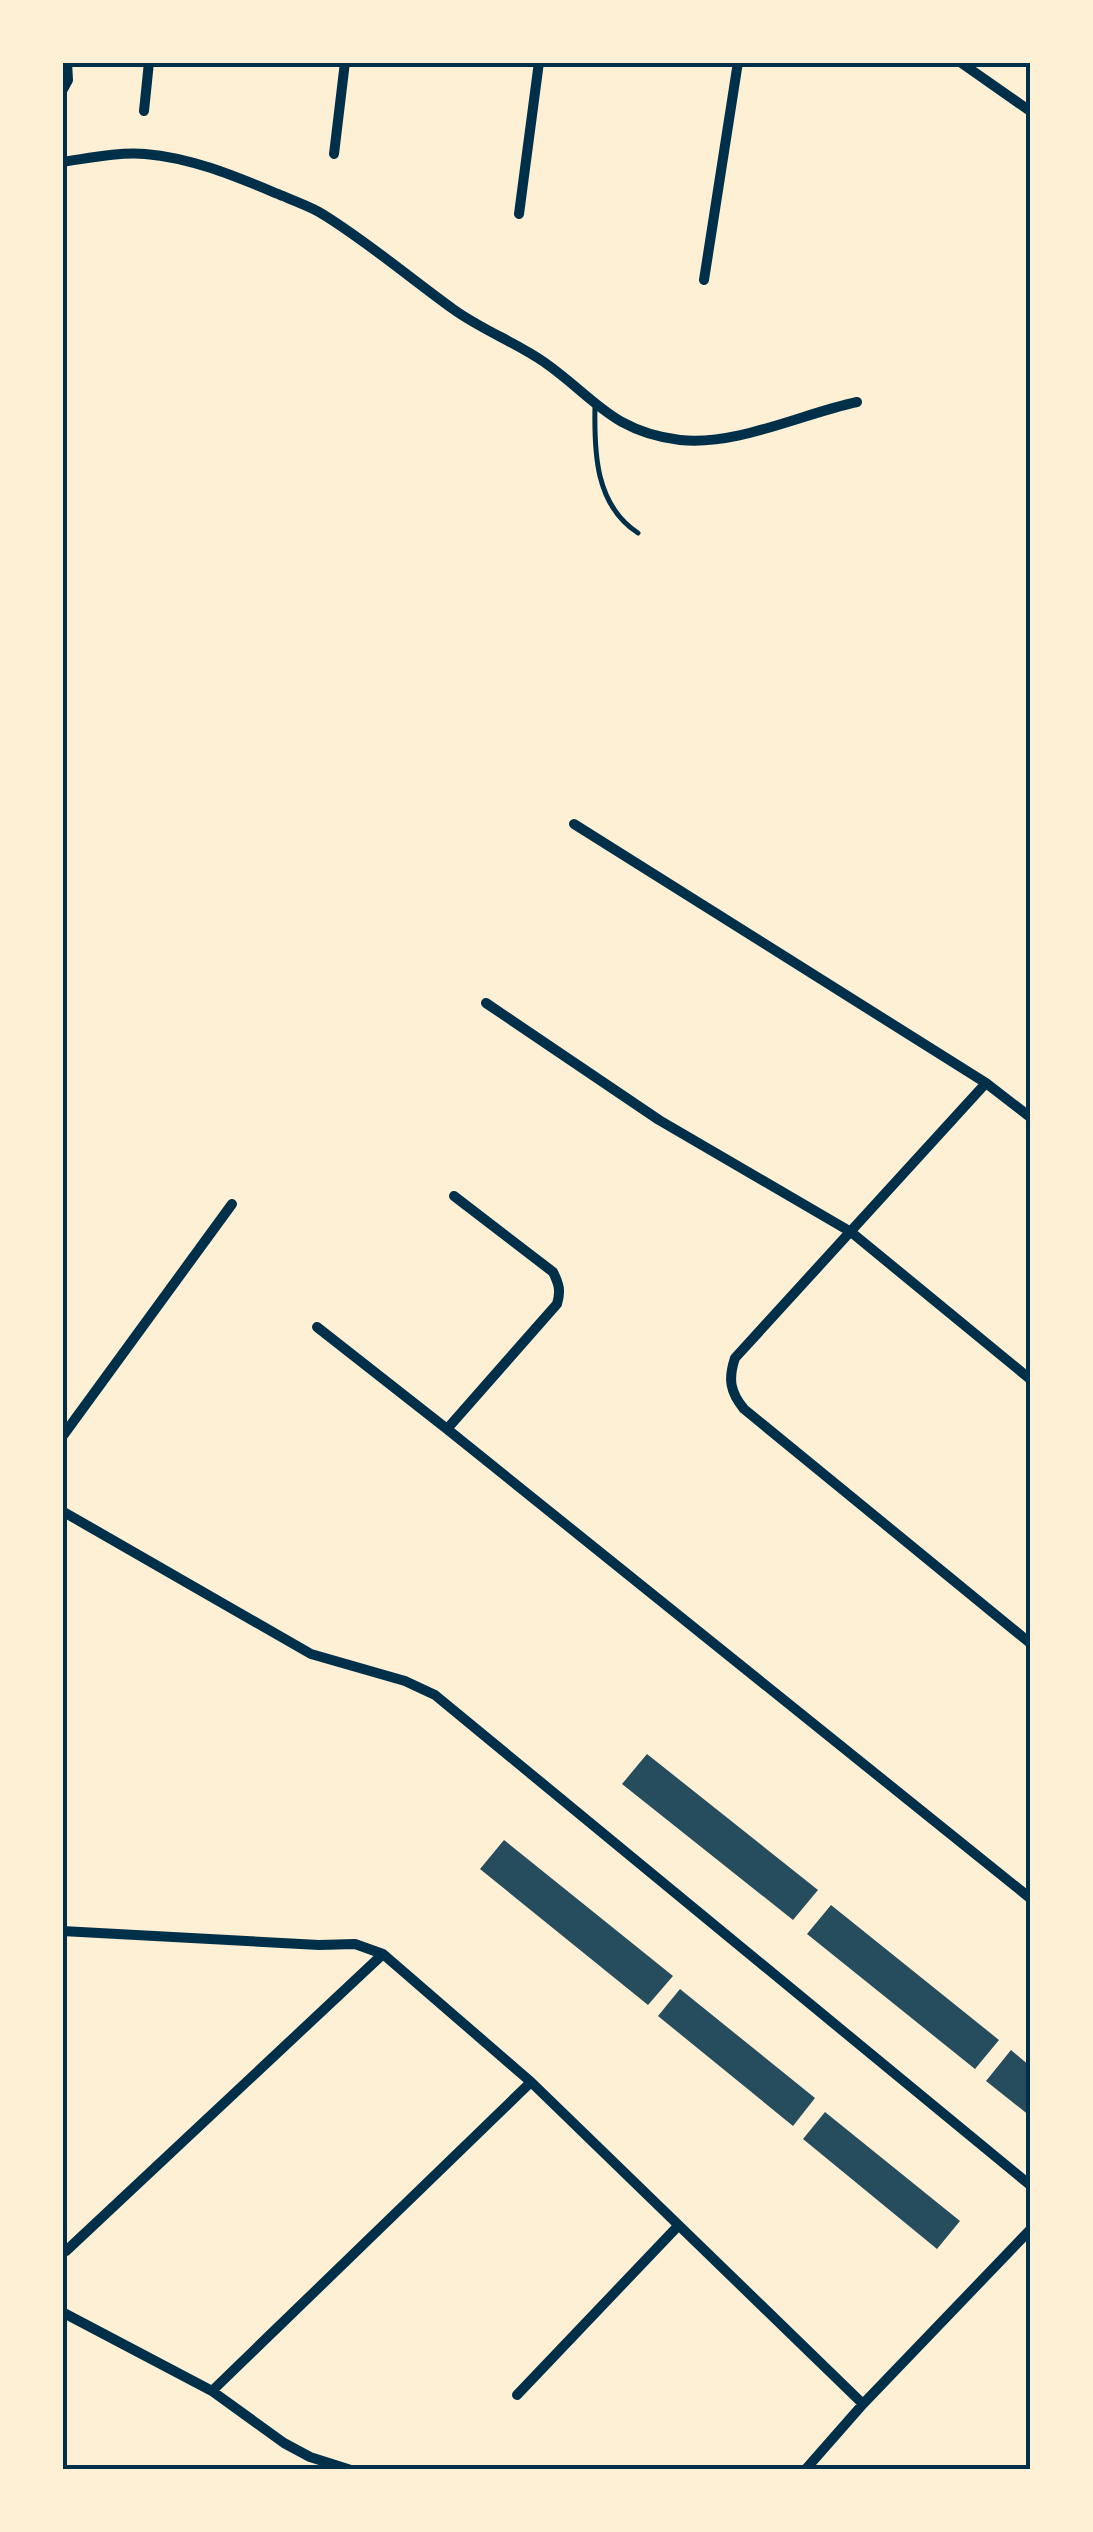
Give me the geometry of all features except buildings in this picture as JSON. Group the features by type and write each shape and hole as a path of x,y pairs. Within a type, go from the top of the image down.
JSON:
{"street":[{"path":"62,91 68,80 67,62"},
{"path":"144,111 149,62"},
{"path":"334,154 345,62"},
{"path":"519,214 539,62"},
{"path":"704,280 738,62"},
{"path":"960,62 1030,111"},
{"path":"62,162 147,154 223,171 321,213 454,310 550,366 595,405 647,434 715,440 857,402"},
{"path":"574,824 986,1082 1030,1117"},
{"path":"486,1003 659,1120 851,1232 1030,1379"},
{"path":"986,1082 735,1358 730,1384 744,1409 1030,1643"},
{"path":"447,1429 557,1304 560,1295 553,1272 454,1196"},
{"path":"62,1437 232,1204"},
{"path":"317,1327 1030,1898"},
{"path":"62,1511 311,1654 406,1682 434,1695 1030,2185"},
{"path":"62,1931 355,1944 383,1954 531,2082 863,2404"},
{"path":"66,2251 383,1954"},
{"path":"212,2391 531,2082"},
{"path":"517,2395 678,2226"},
{"path":"805,2470 1030,2230"},
{"path":"62,2312 212,2391 284,2443 310,2457 351,2470"}],"lane":[{"path":"595,405 597,472 615,512 638,534"}]}
